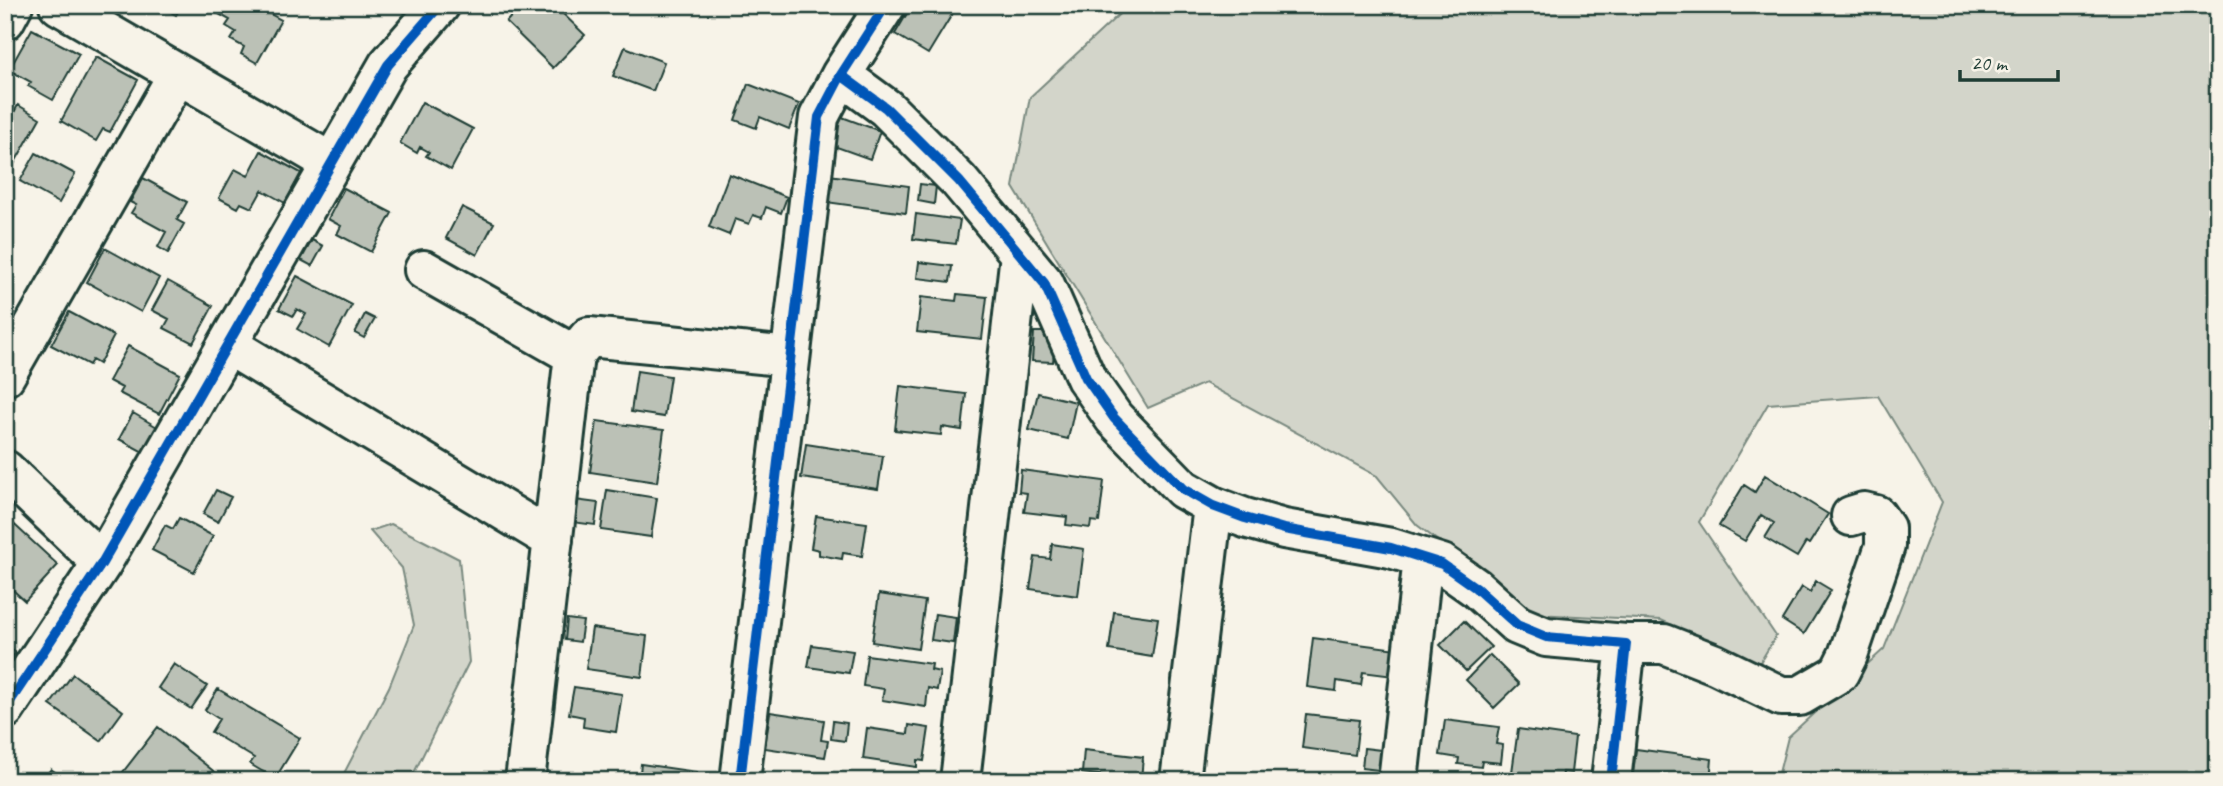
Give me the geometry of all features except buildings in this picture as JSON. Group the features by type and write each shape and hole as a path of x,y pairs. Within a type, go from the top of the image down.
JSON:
{"street":[{"path":"5,20 13,5"},
{"path":"59,5 330,162"},
{"path":"5,709 102,564 388,65 440,5"},
{"path":"740,781 818,117 841,75 886,5"},
{"path":"5,376 178,74"},
{"path":"841,75 886,108 959,181 1044,283 1086,378 1114,418 1183,489 1213,506 1245,519 1284,529 1391,548 1442,564 1476,588 1517,625 1546,637 1626,644 1664,644 1715,664 1781,696 1800,696 1839,673 1848,655 1885,546 1885,528 1876,515 1864,512 1851,516"},
{"path":"960,781 1020,254"},
{"path":"424,270 574,355"},
{"path":"525,781 574,355 589,337 790,357"},
{"path":"228,345 553,540"},
{"path":"5,470 102,564"},
{"path":"1180,781 1213,506"},
{"path":"1398,781 1423,558"},
{"path":"1611,781 1626,644"}],"shaded area":[{"path":"1129,5 2218,5 2218,781 1777,781 1788,737 1884,649 1942,502 1878,396 1768,404 1699,522 1776,636 1759,664 1661,620 1534,614 1417,525 1377,476 1205,383 1148,408 1013,187 1030,97"},
{"path":"391,524 459,559 469,662 410,781 340,781 389,687 414,625 402,568 370,531"}],"cycle path":[{"path":"5,709 102,563 388,65 440,5"},
{"path":"740,781 819,117 841,75 886,5"},
{"path":"841,75 886,108 959,181 1044,283 1086,378 1114,418 1183,489 1213,506 1245,518 1284,529 1391,548 1442,564 1476,588 1517,625 1546,637 1626,644 1611,781"}]}
